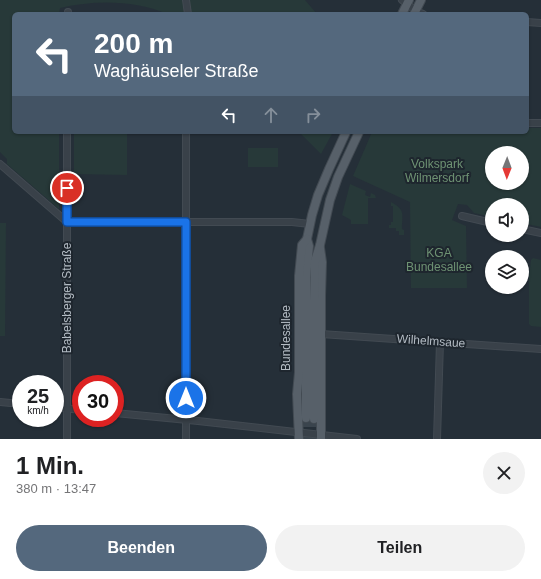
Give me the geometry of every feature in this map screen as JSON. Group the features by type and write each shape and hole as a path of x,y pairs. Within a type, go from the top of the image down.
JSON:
{"main road":[{"path":"418,12 421,0"},
{"path":"403,12 406,1"},
{"name":"Bundesallee","path":"299,436 297,394 299,372 299,276 302,245 307,238 314,208 328,169 345,134"},
{"name":"Bundesallee","path":"307,238 309,246 306,278 310,419 315,261 330,200 358,134"},
{"name":"Bundesallee","path":"320,245 322,262 321,437"}],"street":[{"path":"186,0 188,12"},
{"path":"406,1 417,12"},
{"path":"529,22 541,23"},
{"path":"529,123 541,123"},
{"name":"Babelsberger Straße","path":"66,439 67,134"},
{"path":"186,134 186,439"},
{"path":"0,164 67,222 292,222 310,224"},
{"path":"462,216 485,221"},
{"path":"529,230 541,233"},
{"name":"Wilhelmsaue","path":"321,334 541,349"},
{"path":"437,439 440,342"},
{"path":"0,402 12,403"},
{"path":"64,408 72,409"},
{"path":"124,414 186,420 299,436 357,439"}],"green space":[{"path":"0,0 305,0 315,12 163,12 128,4 101,3 74,5 60,8 59,12 12,12 12,134 59,134 59,209 7,164 7,159 0,152"},
{"name":"Volkspark Wilmersdorf","path":"529,128 541,128 541,227 529,224 529,198 485,198 485,215 474,213 467,205 458,204 452,220 466,226 467,288 411,288 410,202 353,176 371,134 529,134"},
{"path":"74,134 127,134 127,175 74,174"},
{"path":"301,134 332,134 321,154"},
{"path":"248,148 278,148 278,167 248,167"},
{"path":"350,184 366,191 365,195 370,197 371,193 375,195 376,198 368,198 368,224 351,224 351,220 342,215"},
{"path":"391,202 401,210 402,229 404,230 404,235 399,235 399,231 396,231 396,228 389,228 391,222 393,222 393,206 391,206"},
{"path":"0,223 6,223 5,336 0,336"},
{"path":"533,258 541,260 541,327 531,326 529,324 529,276 531,260"}],"tunnel":[{"path":"306,418 306,439"},
{"path":"314,419 314,439"}],"route":[{"path":"67,188 67,222 186,222 186,398"}],"park label":[{"name":"KGA Bundesallee","path":"439,260"}]}
